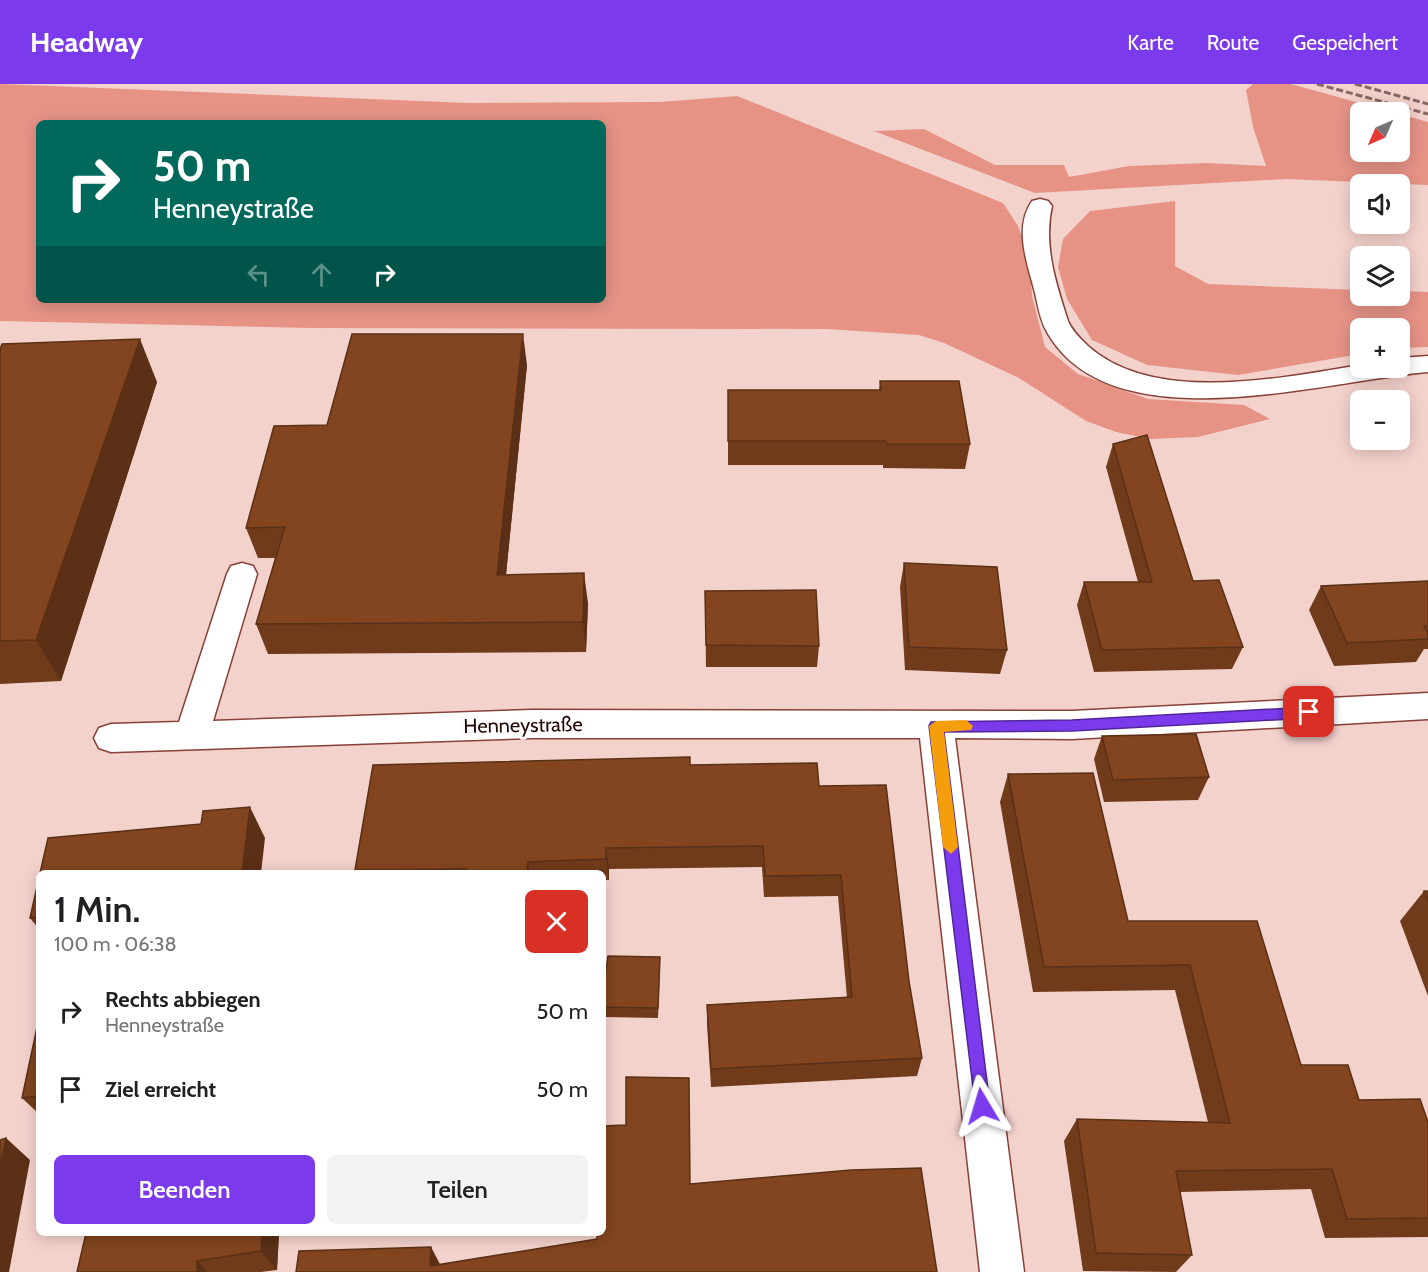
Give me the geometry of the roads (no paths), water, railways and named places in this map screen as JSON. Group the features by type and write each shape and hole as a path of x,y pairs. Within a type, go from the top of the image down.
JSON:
{"street":[{"path":"1040,206 1035,236 1052,312 1063,337 1077,351 1115,375 1168,388 1202,391 1239,390 1350,374"},
{"path":"1410,365 1428,364"},
{"path":"192,735 242,574"},
{"name":"Henneystraße","path":"111,738 532,724 1072,725 1428,706"},
{"path":"936,726 1002,1272"}],"railway":[{"path":"1317,84 1428,114"},
{"path":"1355,84 1428,104"}]}
